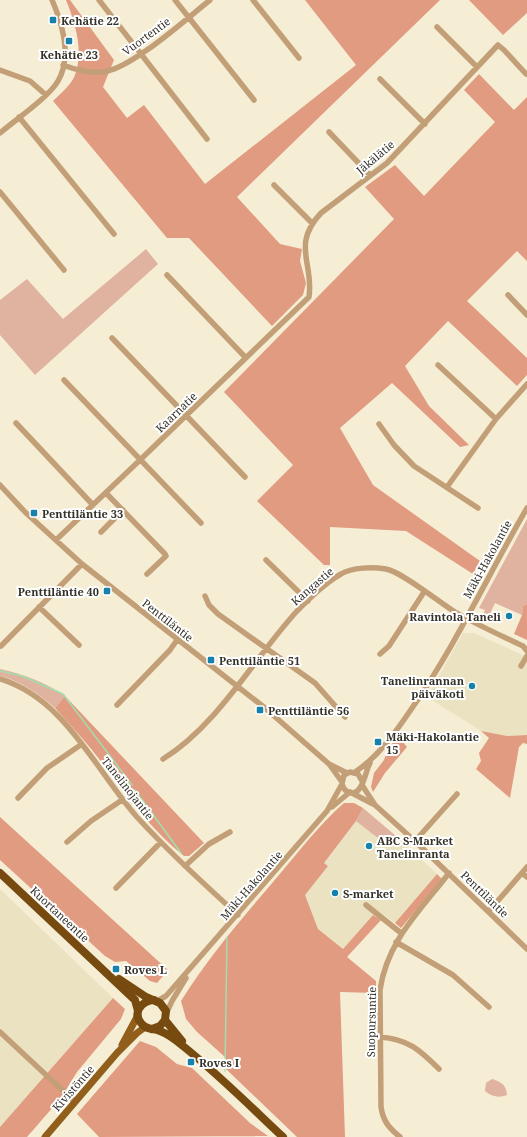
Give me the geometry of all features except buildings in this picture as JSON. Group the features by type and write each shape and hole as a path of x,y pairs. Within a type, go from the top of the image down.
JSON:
{"highway":[{"name":"Kuortaneentie","path":"0,873 105,970 135,1000 138,1013"},
{"name":"Kuortaneentie","path":"105,970 140,994 155,1001"},
{"path":"197,1058 169,1027 165,1008 155,1001 142,1004 138,1013 140,1022 149,1028 166,1034 197,1058 283,1137"},
{"path":"149,1028 160,1026 166,1017"}],"main road":[{"name":"Kivistöntie","path":"117,1054 138,1013"},
{"name":"Kivistöntie","path":"45,1137 137,1033 149,1028"}],"street":[{"path":"0,133 46,95 58,81 63,65 65,51 63,36 52,0"},
{"path":"98,0 208,139"},
{"path":"175,0 254,100"},
{"name":"Vuortentie","path":"63,65 88,72 103,72 119,67 140,54 210,0"},
{"path":"253,0 299,58"},
{"path":"437,27 477,68"},
{"name":"Jäkälätie","path":"309,297 310,286 304,253 307,236 312,223 321,213 387,163 498,46 504,50 526,74"},
{"path":"0,70 30,81 46,95"},
{"path":"380,79 425,124"},
{"path":"19,117 114,234"},
{"path":"329,132 370,175"},
{"path":"274,185 312,223"},
{"path":"0,192 64,270"},
{"path":"167,275 246,358"},
{"path":"508,295 527,315"},
{"name":"Kaarnatie","path":"56,540 309,297"},
{"path":"112,338 245,477"},
{"path":"438,365 496,419"},
{"path":"64,380 201,523"},
{"path":"447,487 496,419 527,384"},
{"path":"16,424 93,505"},
{"path":"379,424 394,444 414,466 478,508"},
{"name":"Penttiläntie","path":"0,485 25,512 82,564 177,640 237,685 329,764 347,773"},
{"path":"106,492 165,554 166,556 147,574"},
{"name":"Mäki-Hakolantie","path":"355,772 372,759 400,725 436,672 527,508"},
{"path":"101,532 123,510"},
{"path":"266,560 308,601"},
{"path":"1,646 82,564"},
{"name":"Kangastie","path":"163,759 185,743 237,685 284,626 308,601 342,573 364,568 386,569 399,574 424,592 466,618 523,646 527,650"},
{"path":"380,654 389,646 424,592"},
{"path":"205,596 218,614 315,683 345,717"},
{"path":"39,607 79,645"},
{"path":"117,705 177,640"},
{"path":"521,666 527,656"},
{"name":"Tanelinojantie","path":"0,679 14,683 36,697 63,722 82,744 122,800 160,843 238,915"},
{"path":"18,798 47,768 82,744"},
{"name":"Mäki-Hakolantie","path":"362,783 372,759"},
{"name":"Penttiläntie","path":"329,764 342,783"},
{"path":"355,772 360,776 362,783 358,791 351,792 345,790 342,783 347,773 355,772"},
{"name":"Mäki-Hakolantie","path":"327,811 342,783"},
{"name":"Penttiläntie","path":"362,783 375,805"},
{"name":"Penttiläntie","path":"351,792 375,805 415,841 527,949"},
{"name":"Mäki-Hakolantie","path":"155,1001 164,998 189,972 327,811 351,792"},
{"path":"415,841 457,794"},
{"path":"67,842 91,821 122,800"},
{"path":"185,866 209,844 230,832"},
{"path":"116,888 160,843"},
{"path":"489,912 527,867"},
{"path":"522,873 527,877"},
{"name":"Suopursuntie","path":"400,1137 386,1124 382,1116 380,990 382,975 386,961 401,933 449,874"},
{"path":"366,905 401,933"},
{"path":"396,942 454,975 489,1007"},
{"name":"Mäki-Hakolantie","path":"166,1017 172,1001 189,972"},
{"path":"0,1032 75,1102"},
{"path":"380,1037 390,1038 411,1044 420,1050 439,1069"}],"shaded area":[{"path":"66,0 70,0 114,60 103,87 127,118 144,105 205,184 356,65 305,0 440,0 237,197 280,244 302,249 300,261 306,283 303,295 272,326 189,238 167,238 53,101 71,82 78,66 79,56 77,37"},
{"path":"469,0 527,0 527,13 503,35"},
{"path":"479,74 514,110 527,97 527,261 517,251 467,301 527,358 527,375 517,386 448,321 405,366 429,406 469,445 460,447 392,383 340,428 373,485 480,561 473,574 406,531 330,527 330,565 324,565 257,501 293,465 224,392 394,219 365,187 395,165 424,196 495,122 464,90"},
{"path":"146,249 158,264 35,375 0,335 0,300 27,279 63,319"},
{"path":"527,519 527,604 523,606 522,615 495,603 487,620 482,617 485,610 479,608"},
{"path":"527,604 527,640 514,634 522,615 523,606"},
{"name":"Tanelinrannan päiväkoti","path":"463,633 474,633 527,657 527,735 507,736 481,731 427,697"},
{"path":"0,669 34,680 65,696 55,708 23,685 0,676"},
{"path":"65,696 204,843 189,856 184,856 161,836 131,801 91,749 55,708"},
{"path":"481,731 507,736 527,735 527,744 523,743 519,747 510,798 476,769 481,761 479,753 489,738"},
{"path":"398,736 407,747 385,773 373,792 371,787 374,773 384,760 388,749"},
{"path":"344,803 354,803 363,808 356,821 324,863 328,866 305,895 318,929 343,949 373,915 381,920 347,957 376,981 376,993 340,992 345,1137 297,1137 226,1069 225,1057 197,1032 186,1019 181,1001 203,968 240,921 310,838"},
{"path":"363,808 396,836 388,846 356,821"},
{"path":"0,817 168,970 157,983 150,981 126,961 115,962 105,956 0,860"},
{"path":"356,821 371,832 378,840 393,842 396,836 437,874 395,923 377,910 343,949 318,929 304,895 328,866 324,863"},
{"path":"437,874 442,879 401,928 395,923"},
{"path":"0,889 113,998 0,1127"},
{"path":"113,998 125,1009 121,1019 77,1072 61,1098 27,1137 0,1137 0,1127"},
{"path":"140,1041 156,1047 177,1064 192,1068 250,1123 268,1136 99,1137 77,1114"},
{"path":"492,1079 498,1081 506,1088 507,1095 490,1095 485,1091 486,1083"}],"waterway":[{"path":"0,671 22,676 63,694 132,785"},
{"path":"135,790 181,853"},
{"path":"225,1071 227,938"}],"place":[{"name":"Kehätie 22","path":"53,20"},
{"name":"Kehätie 23","path":"69,41"},
{"name":"Penttiläntie 33","path":"34,513"},
{"name":"Penttiläntie 40","path":"107,591"},
{"name":"Ravintola Taneli","path":"509,616"},
{"name":"Penttiläntie 51","path":"211,660"},
{"name":"Tanelinrannan päiväkoti","path":"472,686"},
{"name":"Penttiläntie 56","path":"260,710"},
{"name":"Mäki-Hakolantie 15","path":"378,742"},
{"name":"ABC S-Market Tanelinranta","path":"369,846"},
{"name":"S-market","path":"335,893"},
{"name":"Roves L","path":"116,969"},
{"name":"Roves I","path":"191,1062"}]}
